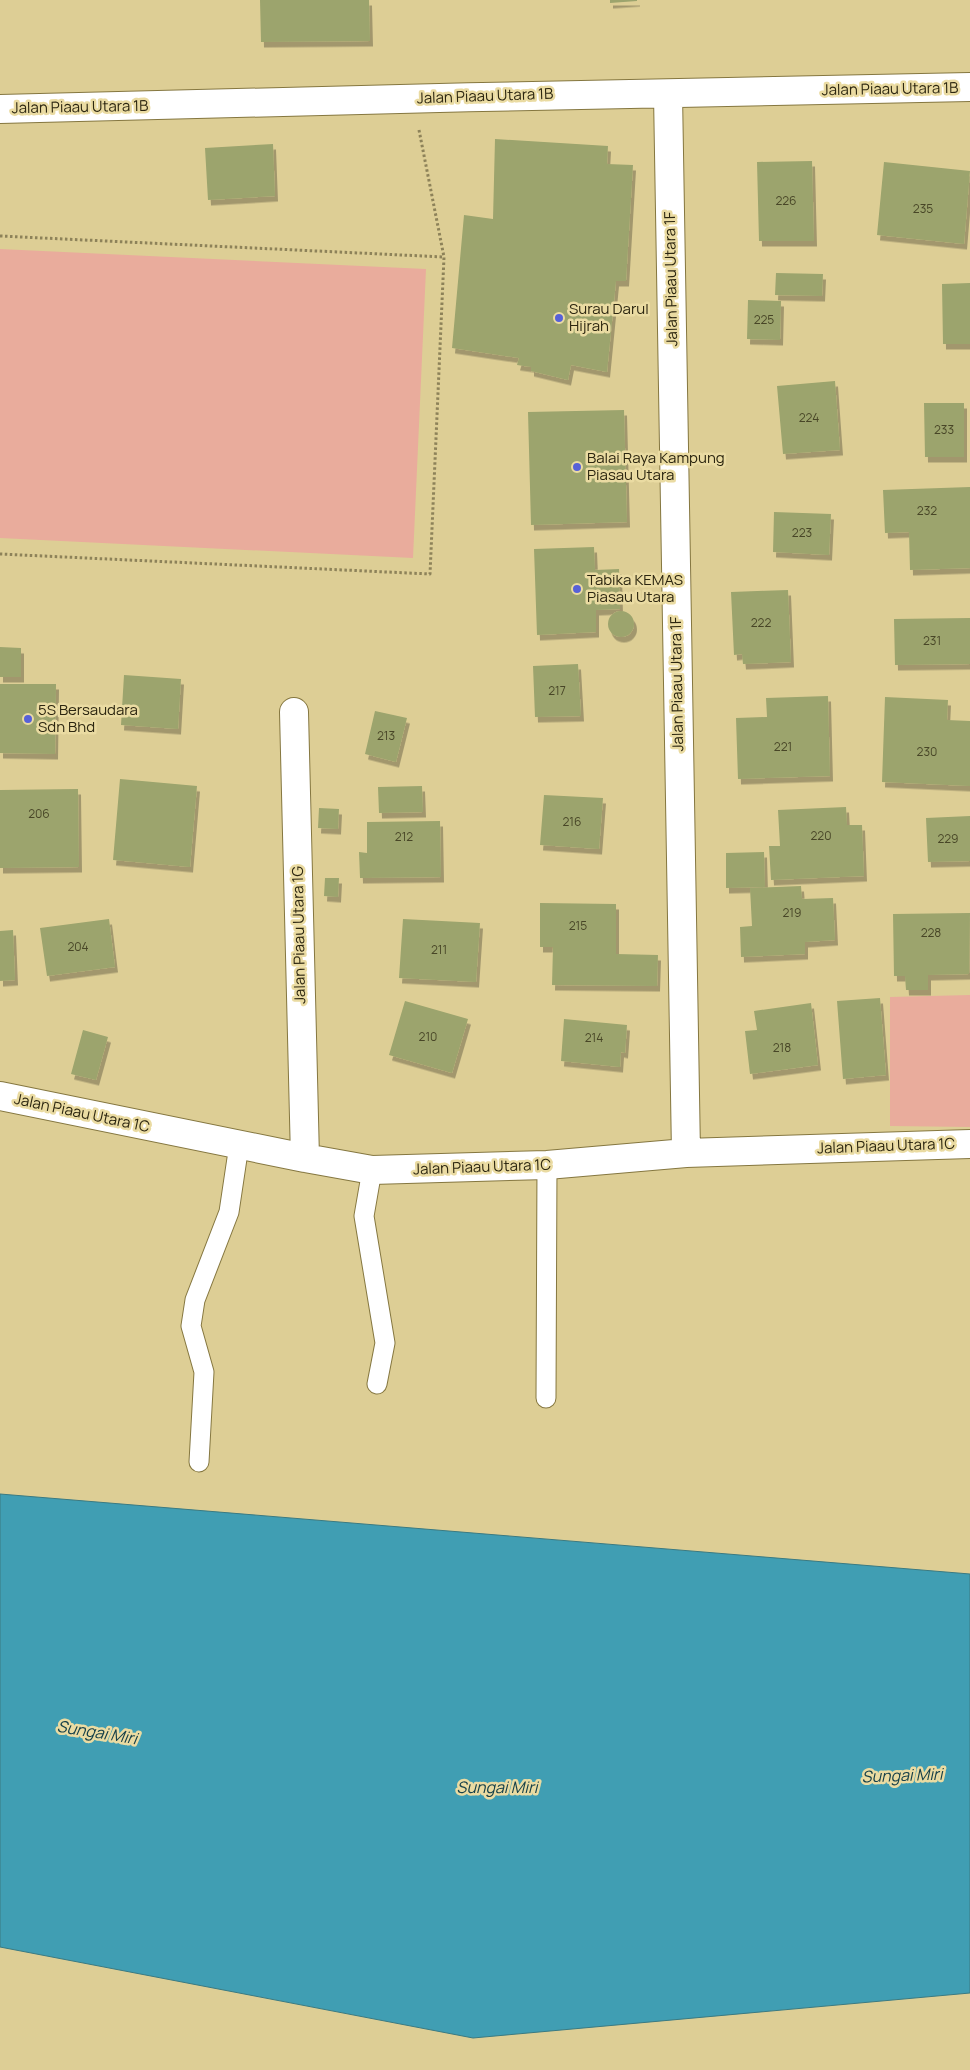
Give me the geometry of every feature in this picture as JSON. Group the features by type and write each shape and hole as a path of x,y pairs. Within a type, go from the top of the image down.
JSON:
{"street":[{"name":"Jalan Piaau Utara 1B","path":"0,109 572,94 668,94 970,87"},
{"name":"Jalan Piaau Utara 1F","path":"668,94 686,1153"},
{"name":"Jalan Piaau Utara 1G","path":"294,712 305,1158"},
{"name":"Jalan Piaau Utara 1C","path":"0,1096 372,1170 547,1166 686,1153 970,1144"}],"lane":[{"path":"199,1462 204,1372 191,1326 195,1300 229,1212 239,1145"},
{"path":"546,1398 547,1166"},
{"path":"372,1170 364,1216 385,1343 377,1384"}],"path":[{"path":"0,554 430,574 444,257 413,98"},
{"path":"0,236 444,257"}],"shaded area":[{"path":"0,249 426,269 413,558 0,538"},
{"path":"970,995 970,1127 890,1126 890,997"}],"water":[{"name":"Sungai Miri","path":"0,1494 970,1574 970,1993 473,2038 0,1947"}],"building":[{"path":"260,0 369,0 370,41 261,42"},
{"path":"610,0 637,0 637,1 610,3"},
{"path":"495,139 608,146 607,164 633,165 626,281 616,281 607,372 571,365 568,380 531,371 531,367 517,365 519,358 452,348 464,215 493,219"},
{"path":"273,144 275,196 208,200 205,148"},
{"path":"812,161 814,241 759,241 757,162"},
{"path":"884,162 970,171 964,244 877,235"},
{"path":"776,273 823,274 822,296 775,295"},
{"path":"970,283 970,344 943,344 942,284"},
{"path":"748,300 781,301 780,340 747,339"},
{"path":"835,381 840,450 783,454 777,386"},
{"path":"924,403 964,403 964,457 925,457"},
{"name":"Balai Raya Kampung Piasau Utara","path":"624,410 627,522 531,525 528,412"},
{"path":"970,487 970,568 910,570 909,532 885,533 883,490"},
{"path":"774,512 831,514 829,555 773,552"},
{"name":"Tabika KEMAS Piasau Utara","path":"594,547 595,570 619,569 620,609 596,610 596,632 537,635 534,549"},
{"path":"788,590 791,662 743,664 742,654 734,655 731,592"},
{"path":"621,611 630,615 634,624 630,633 621,637 612,633 608,624 612,615"},
{"path":"970,618 970,664 895,665 894,619"},
{"path":"0,647 21,648 21,677 0,677"},
{"path":"578,664 581,716 535,717 533,666"},
{"path":"124,675 181,679 178,729 121,725"},
{"name":"5S Bersaudara Sdn Bhd","path":"0,684 56,684 55,754 0,753"},
{"path":"828,696 830,776 738,779 736,718 767,717 766,698"},
{"path":"885,697 948,700 947,720 970,721 970,786 882,782"},
{"path":"375,711 407,718 396,762 365,754"},
{"path":"120,779 197,786 190,867 113,860"},
{"path":"422,786 423,812 379,813 378,787"},
{"path":"78,789 79,867 0,868 0,790"},
{"path":"544,795 603,798 599,849 540,845"},
{"path":"846,807 847,825 862,825 864,876 771,880 769,846 780,846 778,810"},
{"path":"319,808 339,809 338,829 318,828"},
{"path":"970,816 970,861 928,862 926,818"},
{"path":"440,821 441,877 360,878 359,852 367,853 367,822"},
{"path":"764,852 765,887 726,888 726,853"},
{"path":"325,878 339,878 338,897 324,896"},
{"path":"801,886 802,899 833,898 835,940 805,942 805,954 741,957 740,927 752,926 750,888"},
{"path":"540,903 616,904 616,954 658,955 657,986 552,985 553,947 540,947"},
{"path":"970,913 969,974 928,975 928,990 906,990 905,976 894,976 893,914"},
{"path":"109,919 115,967 47,976 40,928"},
{"path":"403,919 480,923 476,982 399,978"},
{"path":"13,930 15,980 0,981 0,931"},
{"path":"880,998 886,1075 843,1079 837,1001"},
{"path":"405,1001 468,1019 452,1073 389,1055"},
{"path":"811,1003 818,1065 750,1074 745,1031 757,1030 754,1011"},
{"path":"564,1019 627,1025 625,1053 621,1052 620,1067 561,1061"},
{"path":"83,1030 108,1037 96,1080 71,1074"}],"place":[{"name":"Surau Darul Hijrah","path":"559,318"},
{"name":"Balai Raya Kampung Piasau Utara","path":"577,467"},
{"name":"Tabika KEMAS Piasau Utara","path":"577,589"},
{"name":"5S Bersaudara Sdn Bhd","path":"28,719"}]}
